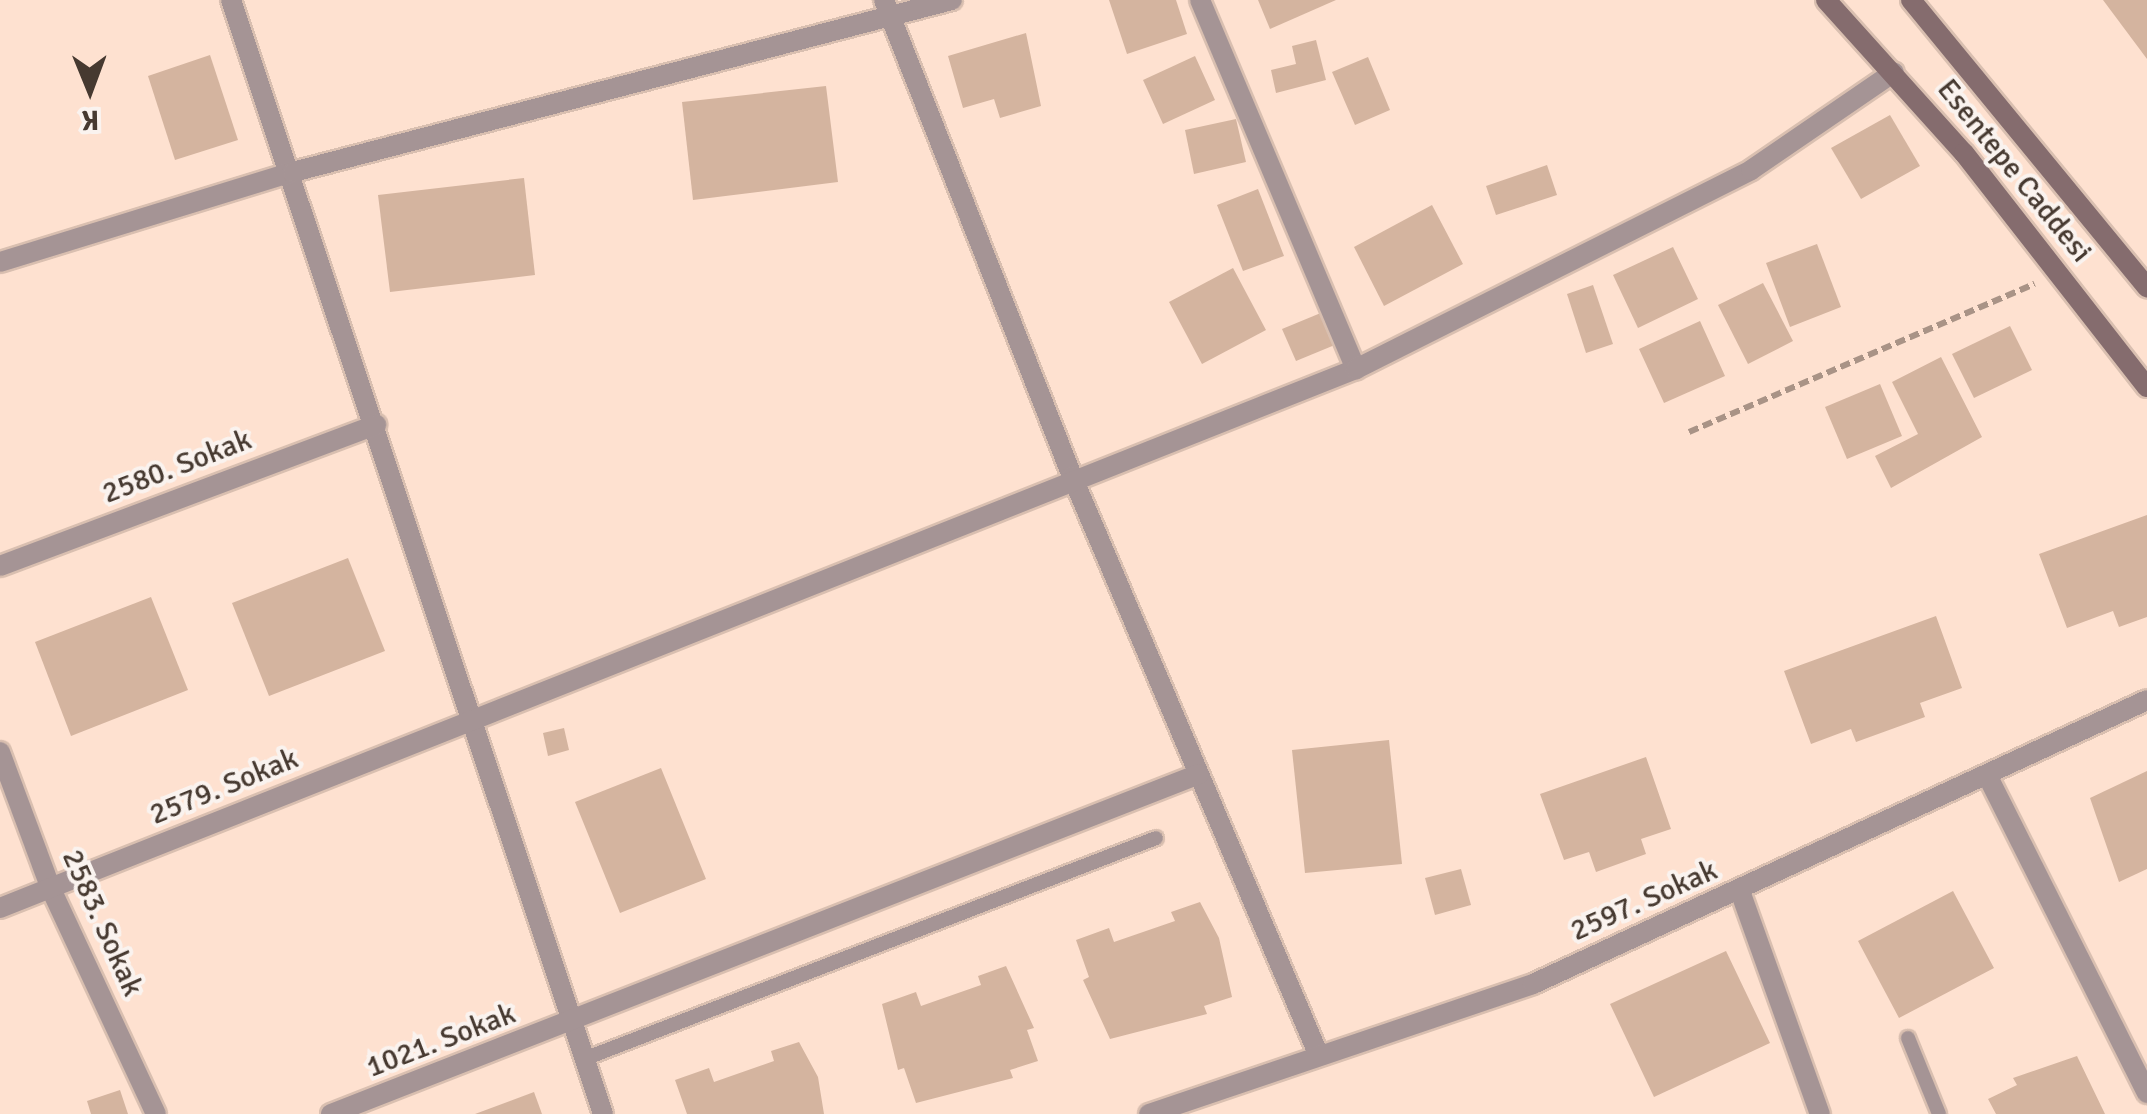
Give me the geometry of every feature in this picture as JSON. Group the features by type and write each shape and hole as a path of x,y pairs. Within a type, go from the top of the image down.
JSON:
{"main road":[{"name":"Esentepe Caddesi","path":"1826,0 1894,72 2060,274 2147,388"},
{"name":"Esentepe Caddesi","path":"1911,0 2147,287"}],"street":[{"path":"231,0 293,172 469,717 603,1114"},
{"path":"884,0 1072,476 1319,1056"},
{"path":"0,262 293,172 893,20 952,0"},
{"path":"1200,0 1356,369"},
{"name":"2579. Sokak","path":"0,908 1072,476 1356,369 1751,170 1894,72"},
{"name":"2580. Sokak","path":"0,566 376,425"},
{"name":"2597. Sokak","path":"1148,1114 1175,1110 1319,1056 1533,984 2147,700"},
{"name":"2583. Sokak","path":"0,752 51,888 156,1114"},
{"name":"1021. Sokak","path":"331,1114 572,1023 1199,774"},
{"path":"1987,775 2147,1092"},
{"path":"1740,890 1820,1114"}],"lane":[{"path":"584,1059 1156,838"},
{"path":"1908,1038 1938,1114"}],"path":[{"path":"1689,432 2060,274"}],"building":[{"path":"1109,0 1176,0 1187,34 1127,54"},
{"path":"1258,0 1336,0 1270,29"},
{"path":"2103,0 2147,0 2147,59"},
{"path":"1026,33 1041,106 1000,118 994,99 963,108 948,56"},
{"path":"1316,40 1326,80 1276,93 1271,70 1296,64 1292,46"},
{"path":"210,55 238,140 175,160 148,76"},
{"path":"1195,56 1215,100 1163,124 1143,80"},
{"path":"1368,57 1390,110 1355,125 1332,72"},
{"path":"826,86 838,182 693,200 682,102"},
{"path":"1890,115 1920,166 1861,199 1831,148"},
{"path":"1236,119 1246,162 1194,174 1185,130"},
{"path":"1547,165 1557,195 1496,215 1486,186"},
{"path":"524,178 535,275 390,292 378,195"},
{"path":"1258,189 1284,256 1243,271 1217,205"},
{"path":"1432,205 1463,264 1384,306 1354,247"},
{"path":"1817,244 1841,307 1790,327 1766,263"},
{"path":"1673,247 1698,299 1638,328 1613,275"},
{"path":"1233,268 1266,330 1202,364 1169,302"},
{"path":"1763,283 1793,341 1748,364 1718,305"},
{"path":"1593,285 1613,344 1586,353 1567,294"},
{"path":"1328,310 1342,342 1296,361 1282,329"},
{"path":"1700,321 1725,376 1664,403 1639,349"},
{"path":"2010,326 2032,370 1974,398 1952,354"},
{"path":"1941,357 1982,437 1891,488 1875,456 1918,434 1892,382"},
{"path":"1880,384 1902,436 1847,459 1825,407"},
{"path":"2147,515 2147,617 2119,627 2113,611 2067,628 2039,554"},
{"path":"348,558 385,651 269,696 232,603"},
{"path":"151,597 188,690 71,736 35,642"},
{"path":"1936,616 1962,688 1920,703 1925,717 1856,742 1851,729 1811,744 1784,671"},
{"path":"564,728 569,750 548,756 543,733"},
{"path":"1389,740 1402,864 1305,873 1292,750"},
{"path":"1646,757 1671,829 1641,839 1646,854 1596,872 1589,852 1564,860 1540,794"},
{"path":"661,768 706,879 620,913 575,802"},
{"path":"2147,771 2147,869 2119,882 2090,798"},
{"path":"1461,869 1471,905 1435,915 1425,878"},
{"path":"1953,891 1994,968 1899,1018 1858,941"},
{"path":"1200,902 1219,938 1232,997 1204,1006 1207,1014 1110,1039 1083,980 1089,977 1076,940 1109,928 1114,942 1175,921 1171,912"},
{"path":"1726,951 1770,1043 1654,1097 1610,1004"},
{"path":"1006,966 1034,1028 1027,1030 1038,1061 1010,1070 1013,1078 916,1103 904,1068 898,1070 882,1004 916,992 921,1006 981,985 978,976"},
{"path":"799,1042 818,1077 824,1114 687,1114 675,1080 709,1068 714,1082 774,1061 771,1051"},
{"path":"2077,1056 2105,1114 1996,1114 1988,1099 2017,1085 2013,1078"},
{"path":"120,1090 128,1114 91,1114 87,1101"},
{"path":"534,1092 542,1114 475,1114"}]}
